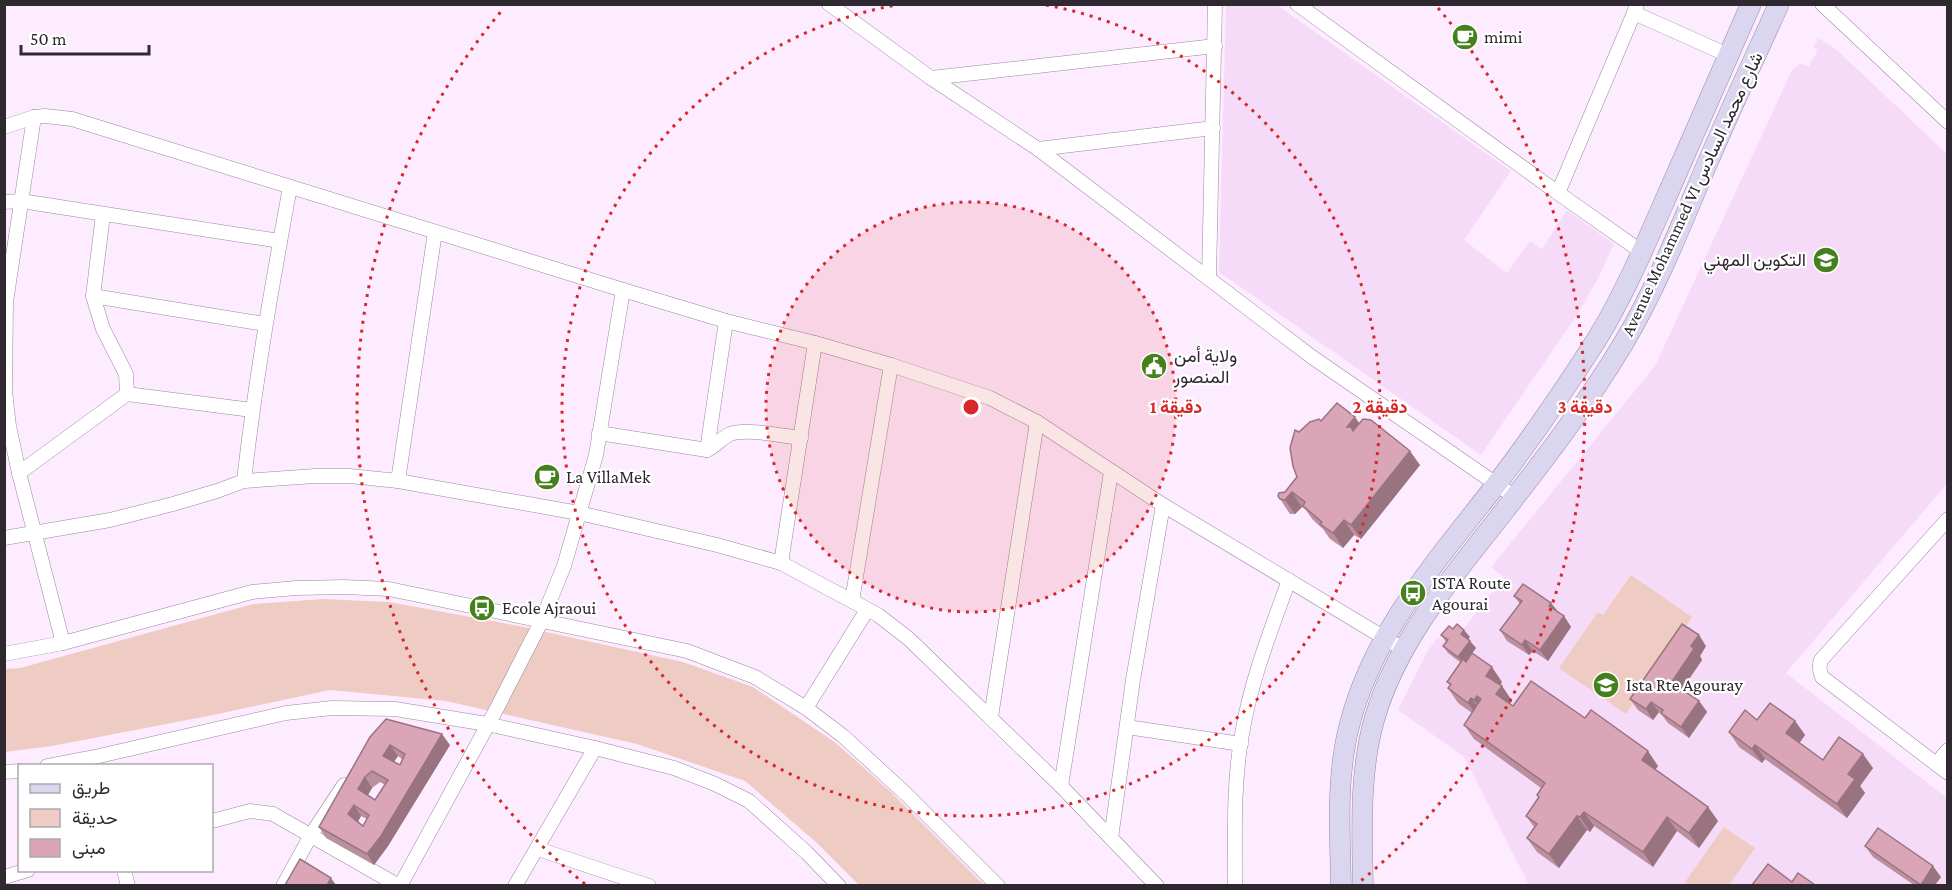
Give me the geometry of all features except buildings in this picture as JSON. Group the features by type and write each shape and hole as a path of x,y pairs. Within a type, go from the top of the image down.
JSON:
{"main road":[{"name":"Avenue Mohammed VI شارع محمد السادس","path":"1341,885 1340,814 1343,757 1349,727 1368,667 1383,639 1419,584 1497,484 1562,392 1598,336 1642,252 1751,4"},
{"name":"Avenue Mohammed VI شارع محمد السادس","path":"1363,885 1366,755 1392,668 1436,599 1515,497 1604,375 1652,290 1779,4"}],"street":[{"path":"829,4 931,78 1038,149 1312,357 1515,497"},
{"path":"1209,277 1215,4"},
{"path":"1297,4 1558,194 1642,252"},
{"path":"1822,4 1947,122"},
{"path":"1558,194 1636,9 1728,55"},
{"path":"931,78 1215,46"},
{"path":"34,117 5,302 5,391 7,426 63,643"},
{"path":"4,127 34,117 72,119 623,290 726,321 891,365 990,398 1037,422 1163,505 1403,649"},
{"path":"1038,149 1213,128"},
{"path":"244,480 264,324 290,187"},
{"path":"4,202 21,201 280,241"},
{"path":"104,215 93,296 103,329 126,374 127,394"},
{"path":"398,481 435,232"},
{"path":"213,821 250,811 273,814 399,885 488,724 542,620 564,566 596,455 623,290"},
{"path":"93,296 264,324"},
{"path":"707,450 726,321"},
{"path":"781,563 815,344"},
{"path":"852,601 891,365"},
{"path":"18,473 127,394 252,410"},
{"path":"991,717 1037,422"},
{"path":"599,433 707,450 716,446 723,438 740,432 801,438"},
{"path":"1060,786 1111,472"},
{"path":"4,538 111,520 217,491 244,480 350,476 398,481 579,513 706,542 781,563 852,601 909,639 991,717 1157,885"},
{"path":"1111,838 1126,727 1163,505"},
{"path":"1945,527 1821,660 1819,671 1822,677 1947,773"},
{"path":"1235,885 1235,796 1241,744 1252,687 1289,580"},
{"path":"4,654 63,643 252,592 344,587 389,589 687,651 755,677 806,708 843,736 906,794 998,885"},
{"path":"806,708 867,610"},
{"path":"58,764 100,760 286,713 332,708 488,724 674,768 715,784 749,801 839,885"},
{"path":"1126,727 1241,744"},
{"path":"515,885 595,748"},
{"path":"1936,764 1947,750"},
{"path":"283,885 310,836 349,777"},
{"path":"538,849 631,883 649,885"},
{"path":"4,877 21,872"}],"shaded area":[{"path":"1226,5 1277,5 1511,171 1464,240 1507,273 1530,241 1542,249 1567,210 1614,244 1579,312 1481,455 1219,272"},
{"path":"1818,38 1837,50 1947,154 1947,484 1786,673 1947,798 1947,885 1529,885 1464,757 1398,710 1427,652 1438,637 1447,642 1458,636 1504,577 1491,567 1655,366 1792,70 1800,64 1809,66 1818,50 1813,47"}],"green space":[{"path":"1631,575 1692,617 1626,714 1559,668 1598,612 1603,615"},
{"path":"323,599 389,602 519,626 683,662 753,687 836,743 891,792 984,885 859,885 817,843 745,781 637,744 446,701 330,690 52,746 5,752 4,669 20,668 253,604"},
{"path":"1724,827 1755,848 1729,885 1690,885 1685,882"}],"place":[{"name":"mimi","path":"1465,37"},
{"name":"التكوين المهني","path":"1826,260"},
{"name":"ولاية أمن المنصور","path":"1154,366"},
{"name":"La VillaMek","path":"547,477"},
{"name":"ISTA Route Agourai","path":"1413,593"},
{"name":"Ecole Ajraoui","path":"482,608"},
{"name":"Ista Rte Agouray","path":"1606,685"}]}
